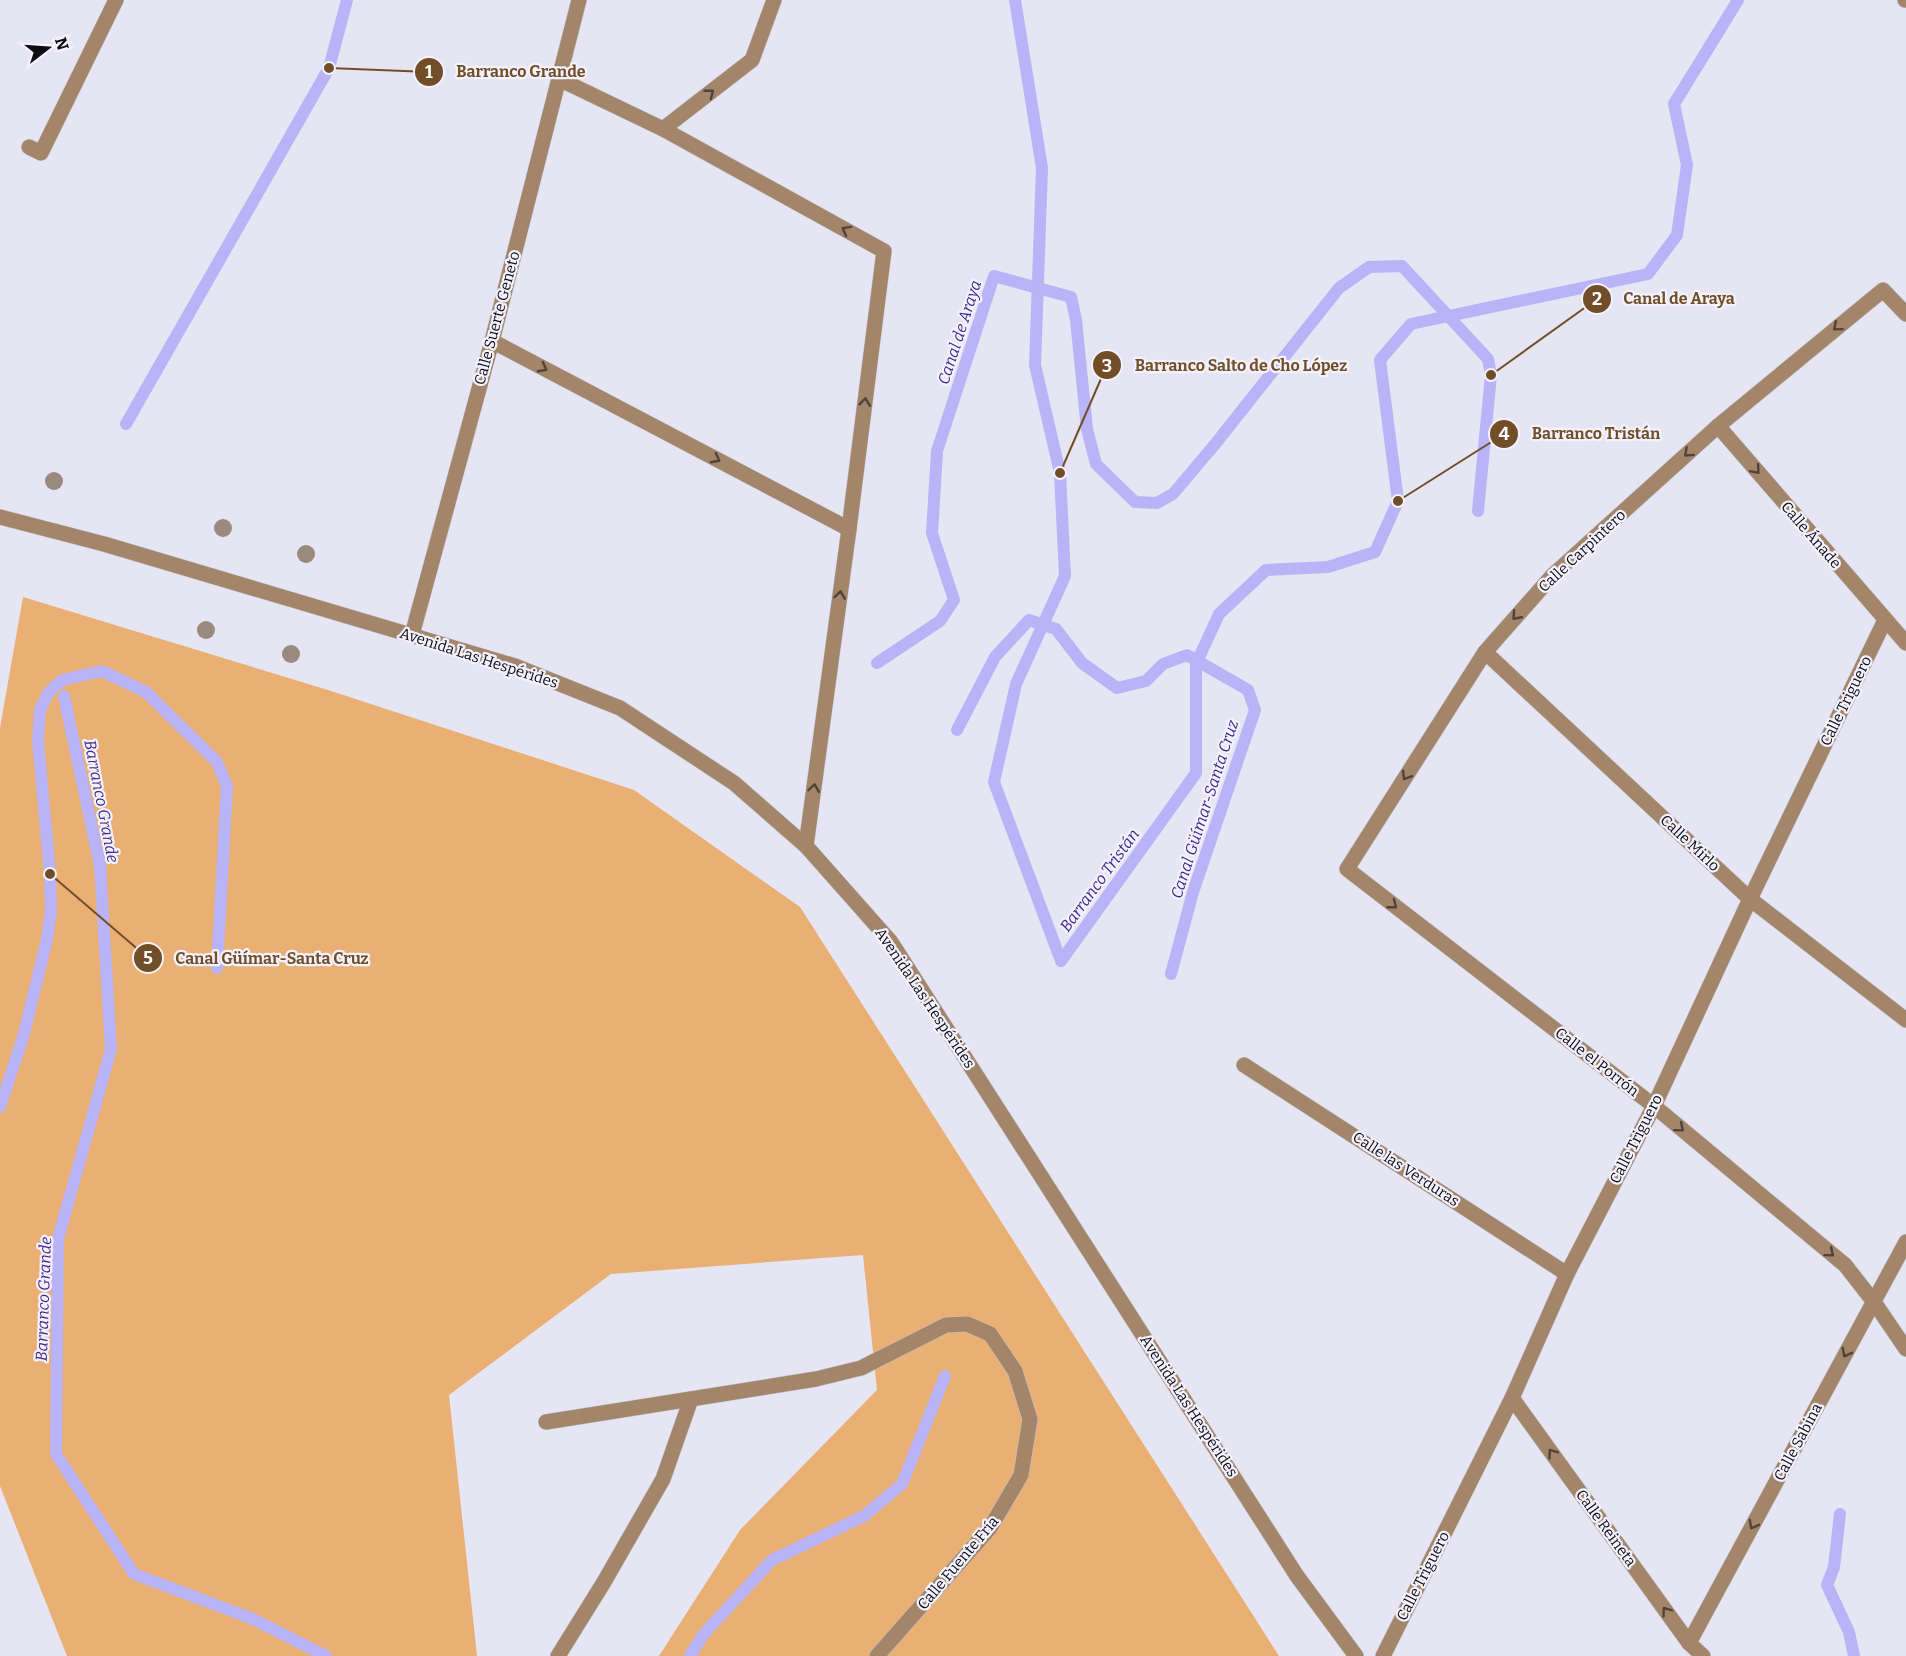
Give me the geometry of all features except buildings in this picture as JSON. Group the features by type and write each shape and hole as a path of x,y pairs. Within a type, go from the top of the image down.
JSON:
{"street":[{"path":"29,147 41,153 116,0"},
{"name":"Calle Suerte Geneto","path":"412,635 492,341 579,0"},
{"path":"663,129 752,60 774,0"},
{"path":"559,79 663,129 884,251 806,846"},
{"name":"Calle Carpintero","path":"1347,869 1485,652 1553,574 1718,426 1882,290 1906,314"},
{"path":"492,341 849,529"},
{"name":"Calle Ánade","path":"1718,426 1906,643"},
{"name":"Avenida Las Hespérides","path":"0,517 104,544 515,666 620,708 734,783 806,846 891,942 1297,1576 1356,1656"},
{"name":"Calle Triguero","path":"1383,1656 1512,1398 1567,1274 1654,1106 1750,899 1885,620"},
{"name":"Calle Mirlo","path":"1485,652 1750,899 1906,1020"},
{"name":"Calle el Porrón","path":"1347,869 1654,1106 1845,1265 1906,1349"},
{"name":"Calle las Verduras","path":"1244,1065 1567,1274"},
{"name":"Calle Sabina","path":"1689,1643 1906,1242"},
{"name":"Calle Fuente Fría","path":"546,1422 816,1379 861,1368 946,1325 967,1324 990,1334 1015,1371 1030,1419 1021,1475 990,1528 877,1656"},
{"name":"Calle Reineta","path":"1512,1398 1689,1643 1703,1656"},
{"path":"558,1656 604,1582 663,1479 691,1399"}],"shaded area":[{"path":"23,597 328,690 634,790 800,907 1279,1656 659,1656 740,1530 877,1390 863,1255 611,1274 449,1395 477,1656 67,1656 0,1486 0,728"}],"waterway":[{"name":"Barranco Grande","path":"126,424 329,68 347,0"},
{"path":"1015,0 1042,168 1035,365 1060,473 1065,576 1016,684 994,782 1061,961"},
{"name":"Barranco Tristán","path":"1061,961 1196,773 1196,664 1219,614 1266,570 1328,567 1375,552 1398,501 1380,360 1411,324 1648,274 1677,235 1687,165 1674,104 1738,0"},
{"name":"Canal de Araya","path":"877,663 940,621 954,600 932,533 937,451 994,276 1071,297 1076,320 1087,429 1096,464 1135,502 1157,503 1173,494 1339,288 1369,267 1402,266 1488,359 1491,375 1478,511"},
{"name":"Canal Güímar-Santa Cruz","path":"957,730 995,657 1029,620 1056,629 1082,663 1117,688 1146,681 1163,664 1187,655 1248,690 1255,710 1193,892 1171,974"},
{"name":"Canal Güímar-Santa Cruz","path":"0,1107 24,1034 47,939 51,911 50,874 38,741 40,710 49,692 62,680 102,671 146,692 217,762 227,786 217,968"},
{"name":"Barranco Grande","path":"64,696 100,866 111,1049 58,1239 56,1454 134,1574 253,1619 326,1656"},
{"path":"690,1656 703,1635 772,1560 864,1516 902,1484 945,1376"},
{"name":"Canal de Araya","path":"1840,1514 1834,1567 1827,1585 1849,1632 1854,1656"}],"place":[{"name":"Barranco Grande","path":"329,68"},
{"name":"Canal de Araya","path":"1491,375"},
{"name":"Barranco Salto de Cho López","path":"1060,473"},
{"name":"Barranco Tristán","path":"1398,501"},
{"name":"Canal Güímar-Santa Cruz","path":"50,874"}]}
